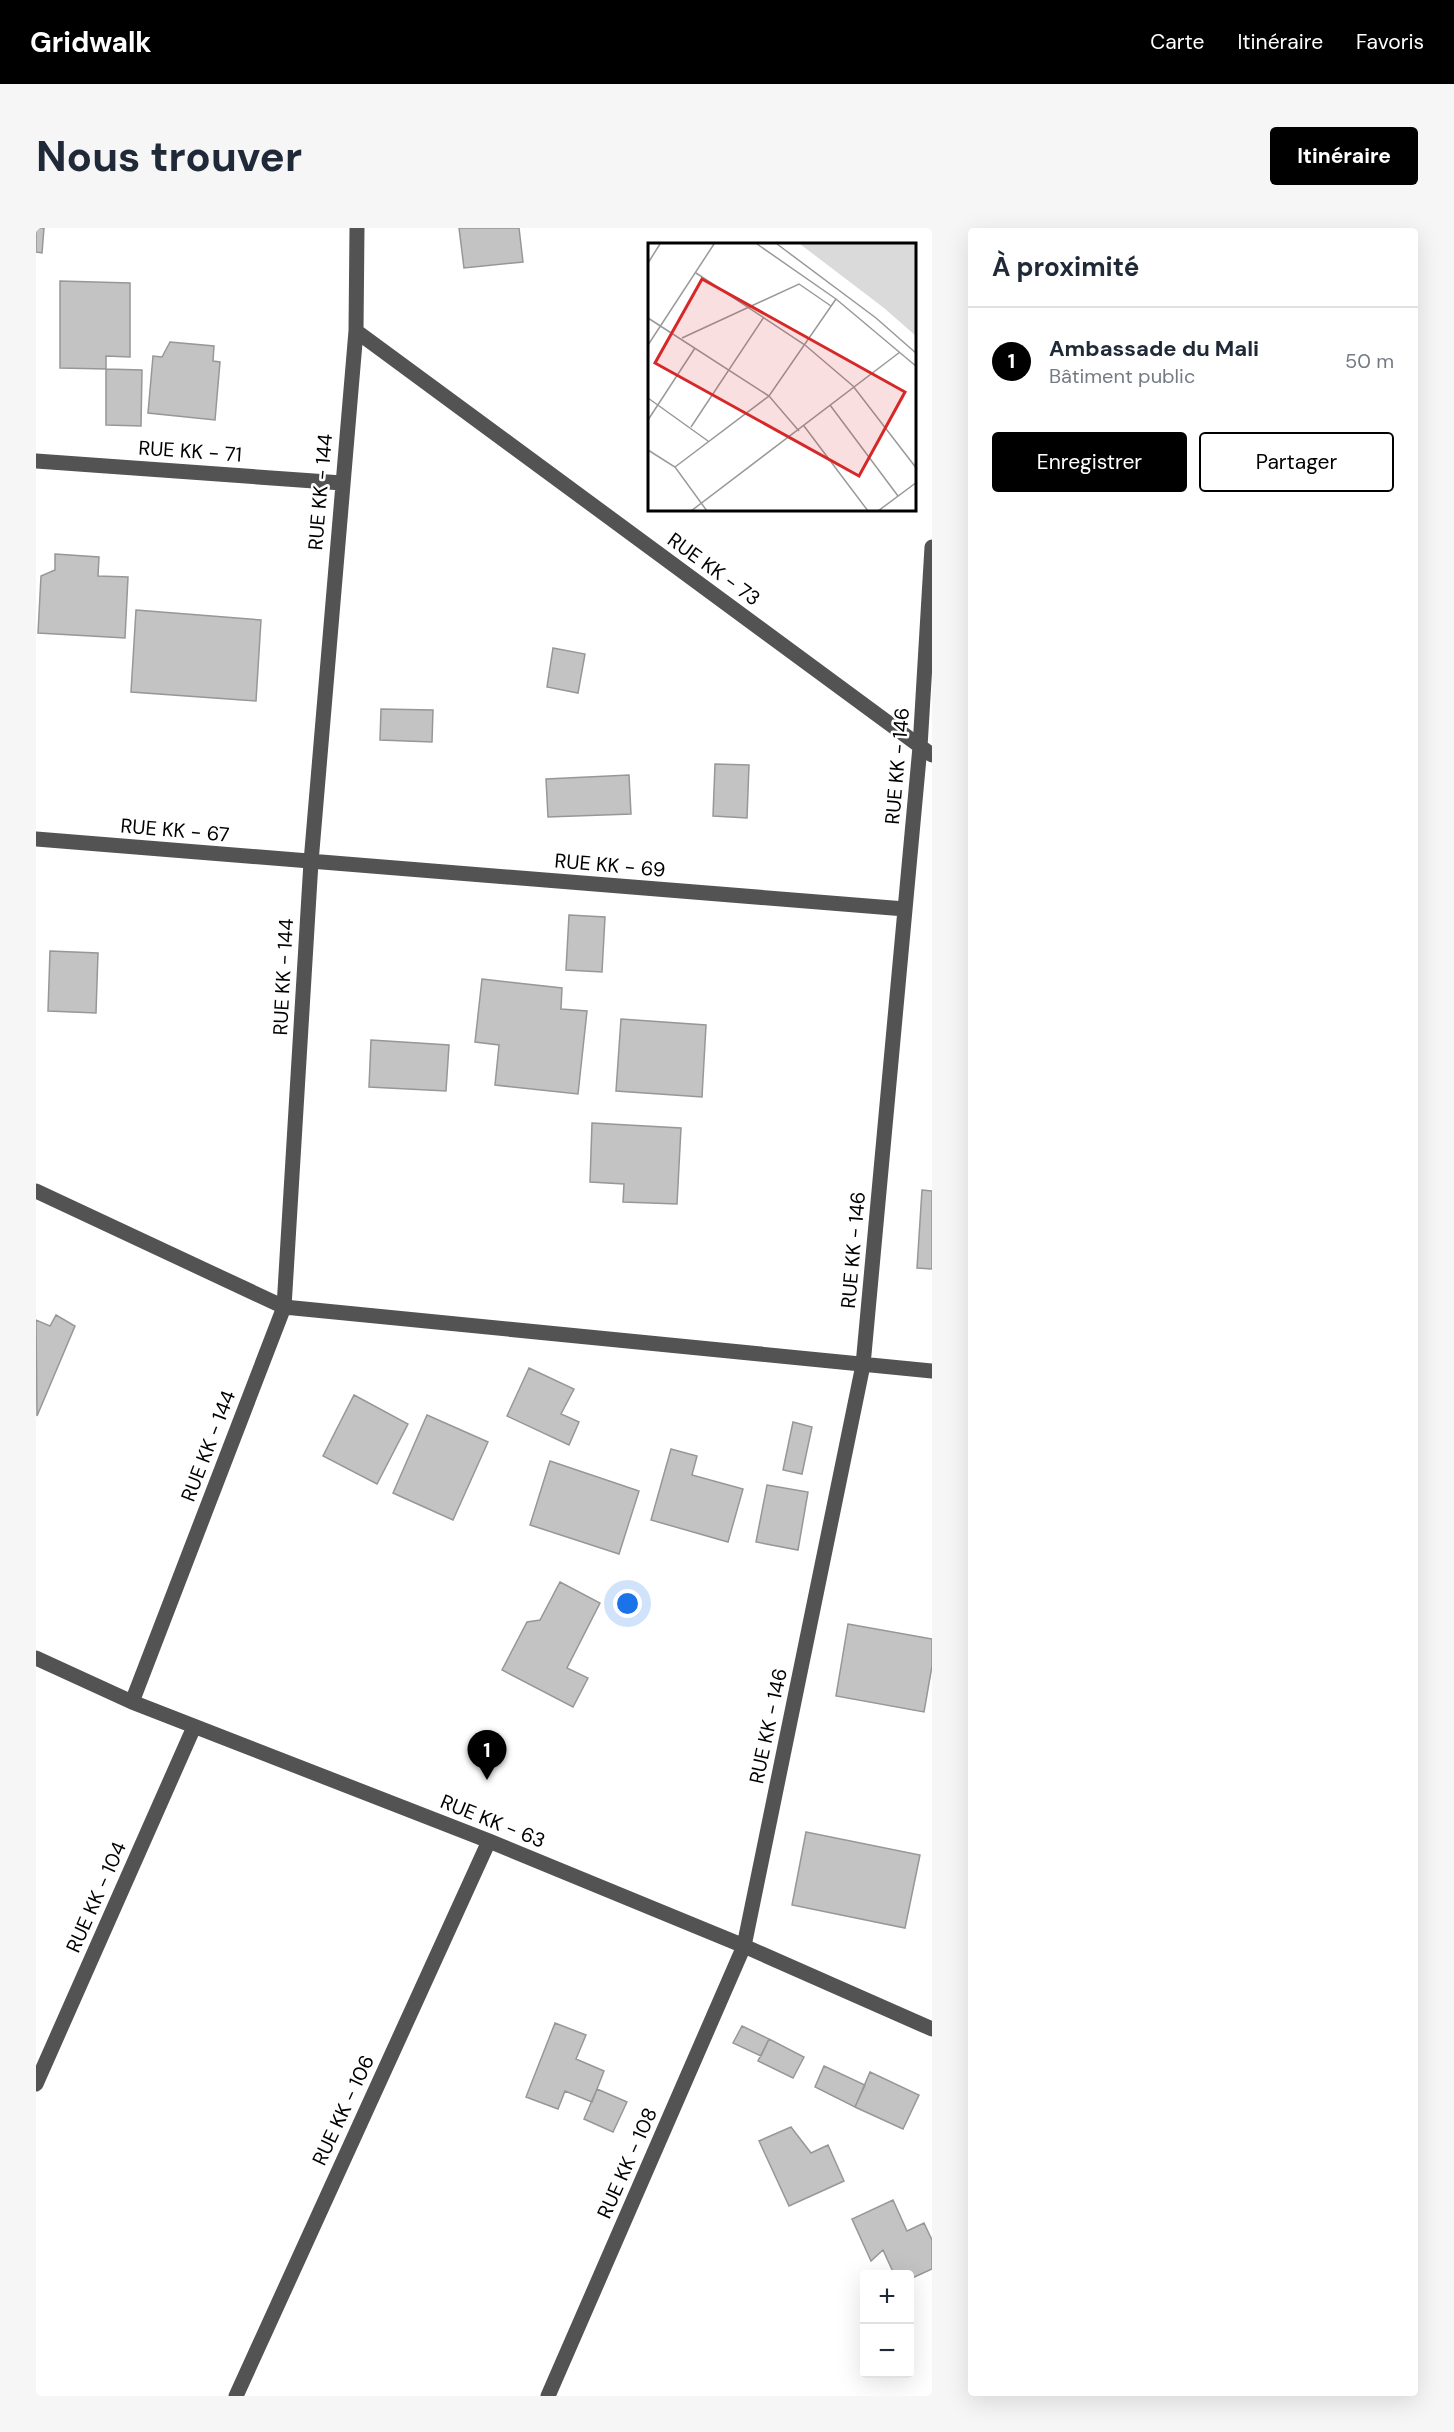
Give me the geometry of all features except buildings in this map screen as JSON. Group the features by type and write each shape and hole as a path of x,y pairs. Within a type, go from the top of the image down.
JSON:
{"street":[{"name":"RUE KK - 144","path":"132,1702 284,1307 311,862 356,331 357,228"},
{"name":"RUE KK - 73","path":"356,331 926,751"},
{"name":"RUE KK - 71","path":"36,461 342,483"},
{"name":"RUE KK - 146","path":"744,1946 863,1365 905,909 926,751 932,547"},
{"name":"RUE KK - 67","path":"36,839 311,862"},
{"name":"RUE KK - 69","path":"311,862 905,909"},
{"path":"36,1191 284,1307 932,1371"},
{"name":"RUE KK - 63","path":"36,1658 132,1702 489,1842 744,1946 932,2030"},
{"name":"RUE KK - 104","path":"36,2084 194,1727"},
{"name":"RUE KK - 106","path":"236,2396 489,1842"},
{"name":"RUE KK - 108","path":"548,2396 744,1946"}],"place":[{"name":"Ambassade du Mali","path":"487,1780"}]}
